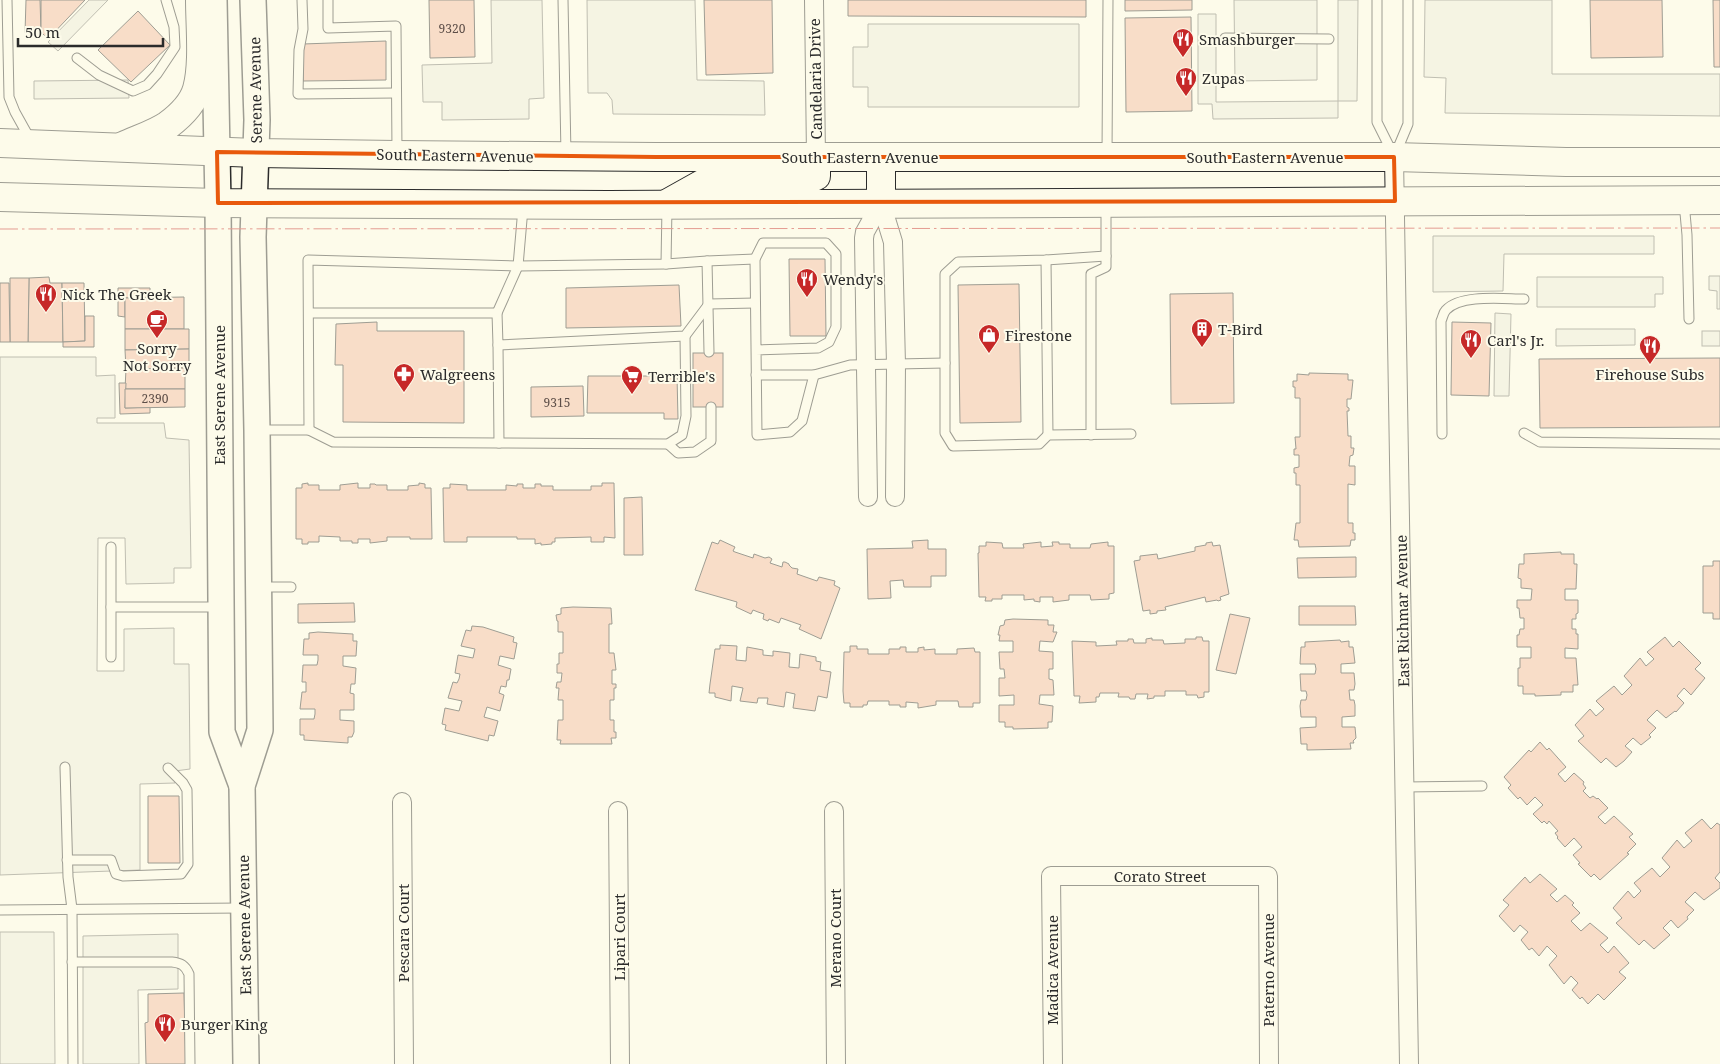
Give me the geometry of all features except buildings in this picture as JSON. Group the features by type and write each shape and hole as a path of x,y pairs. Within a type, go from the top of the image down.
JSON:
{"main road":[{"path":"116,149 167,126 178,117 193,98 197,89 200,68 200,0"},
{"name":"East Serene Avenue","path":"214,0 218,203 222,732 242,786"},
{"name":"Serene Avenue","path":"253,0 257,120 255,192"},
{"name":"South Eastern Avenue","path":"0,143 116,149 396,155 881,158 1394,157 1566,162 1720,162"},
{"path":"667,204 702,184 805,181 816,176 816,157"},
{"path":"881,158 881,203"},
{"path":"1684,200 1720,185"},
{"path":"0,197 218,203 255,192 523,205 1720,200"},
{"name":"East Serene Avenue","path":"246,1064 242,786 260,730 258,430 254,250 255,192"}],"street":[{"name":"Candelaria Drive","path":"814,0 816,157"},
{"name":"East Richmar Avenue","path":"1394,157 1409,1064"},
{"path":"881,203 893,242 896,364 895,497"},
{"path":"868,497 864,238 865,232 881,203"},
{"name":"Pescara Court","path":"402,802 404,1064"},
{"name":"Lipari Court","path":"618,811 620,1064"},
{"name":"Merano Court","path":"834,811 836,1064"},
{"name":"Corato Street","path":"1052,876 1268,876"},
{"name":"Madica Avenue","path":"1052,876 1053,1064"},
{"name":"Paterno Avenue","path":"1268,876 1269,1064"}],"lane":[{"path":"7,0 10,97 15,112 34,146"},
{"path":"78,58 99,75 133,91 147,85 157,74 175,47 174,27 166,0"},
{"path":"302,0 303,29 299,50 298,94 396,92"},
{"path":"328,0 328,28 396,26 396,155"},
{"path":"563,0 566,156"},
{"path":"1107,157 1108,0"},
{"path":"1377,0 1377,122 1394,157"},
{"path":"1394,157 1408,124 1408,0"},
{"path":"1224,38 1329,39"},
{"path":"1684,200 1687,235 1689,319"},
{"path":"1090,435 1091,274 1106,267 1106,202"},
{"path":"666,264 667,204"},
{"path":"499,443 497,313 518,266 523,205"},
{"path":"756,350 818,348 829,342 836,328 836,254 826,243 763,242 755,259 756,303 756,350 756,375 757,435 790,432 802,421 814,375"},
{"path":"1106,256 1046,260 958,262 945,274 945,433 953,446 1039,444 1048,435 1132,434"},
{"path":"309,430 308,260 518,266 666,264 755,259"},
{"path":"1046,260 1048,435"},
{"path":"707,261 709,352"},
{"path":"1442,434 1441,321 1444,312 1454,304 1466,300 1524,299"},
{"path":"709,304 756,303"},
{"path":"258,430 309,430 333,442 668,444 682,436 686,416 685,336 709,304"},
{"path":"309,313 497,313"},
{"path":"498,345 685,336"},
{"path":"756,375 814,375 850,366 945,362"},
{"path":"668,444 678,453 686,453 695,452 711,441 711,407"},
{"path":"1524,433 1540,442 1720,444"},
{"path":"110,657 111,547"},
{"path":"259,587 291,587"},
{"path":"111,607 221,606"},
{"path":"65,767 67,860 72,909 73,1064"},
{"path":"67,860 112,860 116,874 123,876 181,874 186,870 188,864 187,790 183,783 168,768"},
{"path":"1405,786 1482,786"},
{"path":"0,910 243,908"},
{"path":"72,962 172,962 180,963 185,967 189,974 190,1064"}],"highlighted area":[{"path":"217,152 656,157 1394,157 1395,201 218,203"}],"shaded area":[{"path":"89,0 108,0 58,51 48,42"},
{"path":"491,0 542,0 544,98 529,99 529,119 442,120 442,102 423,102 422,65 492,63"},
{"path":"587,0 695,0 697,80 764,81 765,115 613,114 612,100 607,93 588,93"},
{"path":"1234,0 1317,0 1317,80 1235,81"},
{"path":"1338,0 1358,0 1357,101 1338,101"},
{"path":"1425,0 1552,0 1552,74 1720,74 1720,116 1445,113 1446,78 1424,77"},
{"path":"1198,14 1216,14 1216,102 1338,101 1338,118 1213,119 1212,104 1198,104"},
{"path":"868,24 1079,24 1079,107 868,107 868,87 853,87 853,47 868,47"},
{"path":"128,80 129,98 34,99 34,81"},
{"path":"1433,236 1654,236 1654,254 1504,254 1503,291 1433,292"},
{"path":"1709,276 1720,276 1720,309 1717,309 1717,291 1709,290"},
{"path":"1537,277 1663,277 1663,294 1655,294 1655,307 1537,307"},
{"path":"1495,313 1511,314 1509,396 1494,396"},
{"path":"1556,329 1635,329 1635,345 1556,346"},
{"path":"1702,331 1720,331 1720,346 1702,346"},
{"path":"0,357 96,357 96,376 115,375 115,418 97,418 97,423 164,423 166,438 189,440 191,568 174,568 174,583 126,584 125,538 98,538 97,671 124,671 124,629 174,628 174,664 189,664 190,769 175,771 175,783 140,784 140,870 0,875"},
{"path":"0,932 54,932 55,1064 0,1064"},
{"path":"178,934 178,989 138,990 139,1064 83,1064 83,936"}],"power":[{"path":"0,229 1720,228"}],"place":[{"name":"Smashburger","path":"1183,58"},
{"name":"Zupas","path":"1186,97"},
{"name":"Wendy's","path":"807,298"},
{"name":"Nick The Greek","path":"46,313"},
{"name":"Sorry Not Sorry","path":"157,339"},
{"name":"T-Bird","path":"1202,348"},
{"name":"Firestone","path":"989,354"},
{"name":"Carl's Jr.","path":"1471,359"},
{"name":"Firehouse Subs","path":"1650,365"},
{"name":"Walgreens","path":"404,393"},
{"name":"Terrible's","path":"632,395"},
{"name":"Burger King","path":"165,1043"}]}
